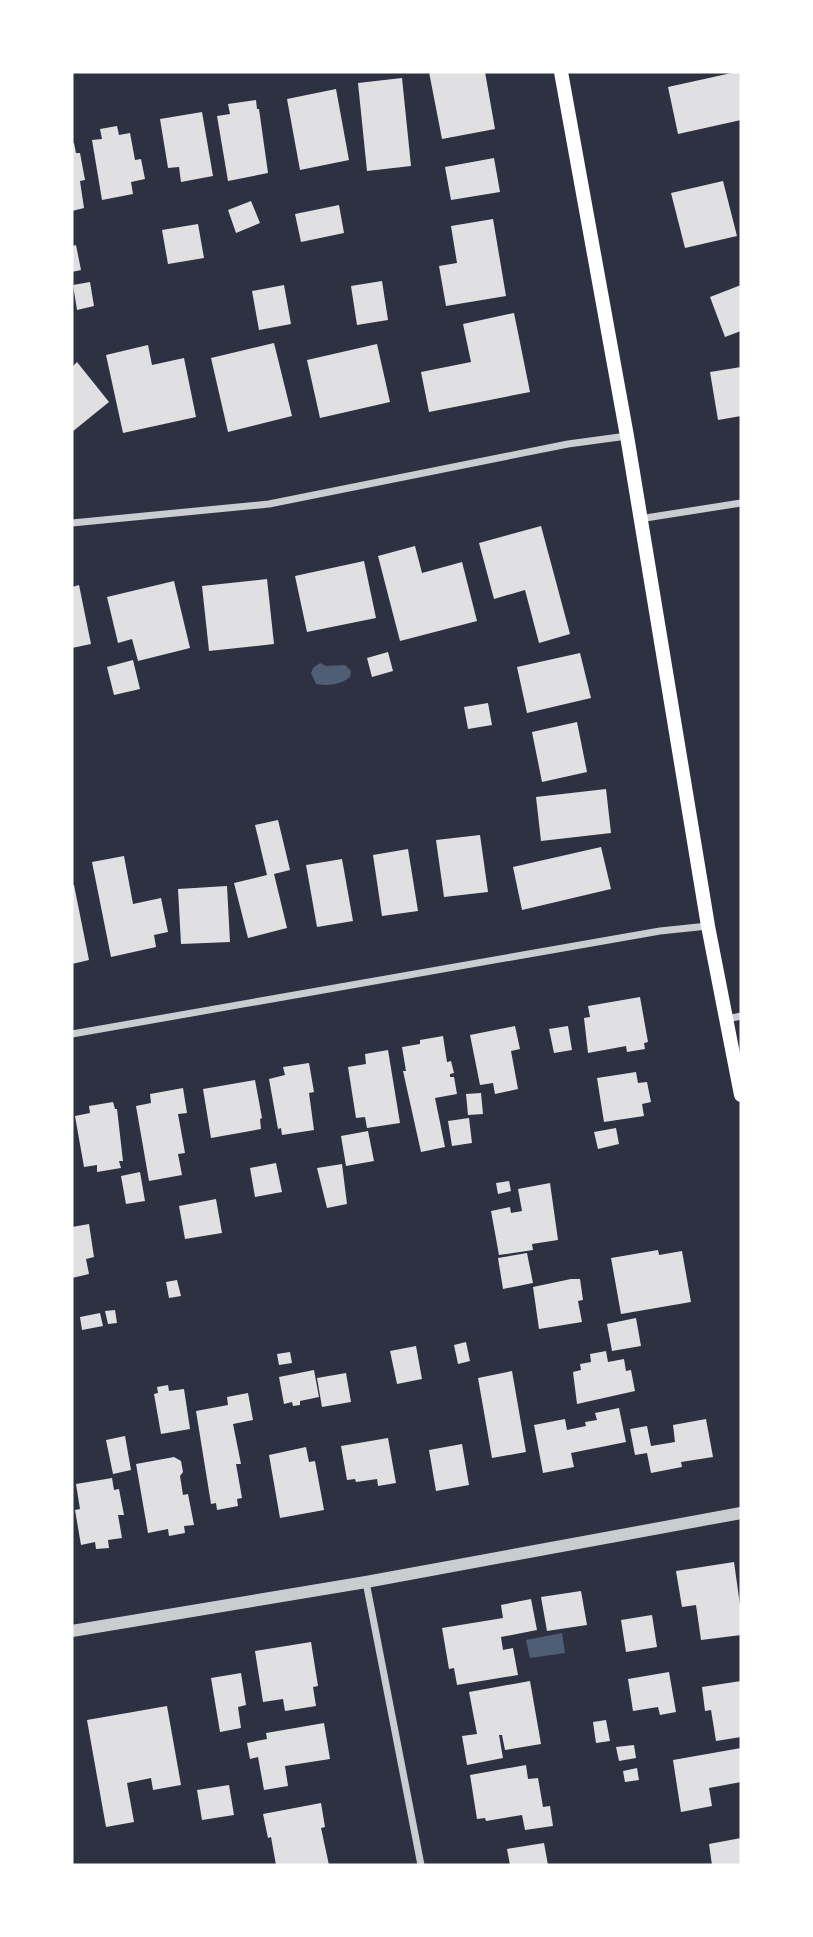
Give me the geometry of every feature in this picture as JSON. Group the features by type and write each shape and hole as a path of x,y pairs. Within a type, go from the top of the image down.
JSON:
{"main road":[{"path":"561,72 627,436 708,926 734,1017 741,1095"}],"street":[{"path":"72,523 269,504 568,444 627,436"},
{"path":"639,519 741,503"},
{"path":"72,1034 660,931 708,926"},
{"path":"72,1632 366,1582 741,1513"},
{"path":"366,1582 421,1865"}],"water":[{"path":"320,663 326,666 345,665 351,671 350,677 334,684 316,684 311,673"},
{"path":"562,1633 565,1653 530,1658 526,1640"}],"building":[{"path":"429,72 485,72 495,129 442,139"},
{"path":"741,72 741,120 678,134 668,87"},
{"path":"402,78 411,166 367,171 358,83"},
{"path":"336,89 349,160 300,170 287,99"},
{"path":"256,100 268,173 228,181 217,116 230,114 228,104"},
{"path":"202,112 213,176 181,182 179,167 168,168 160,119"},
{"path":"117,126 119,135 130,133 135,160 141,159 145,179 131,182 133,194 102,200 92,140 102,139 100,129"},
{"path":"72,143 76,153 80,153 85,180 80,181 84,208 72,211"},
{"path":"494,158 500,192 451,200 445,167"},
{"path":"723,181 737,236 685,248 671,193"},
{"path":"251,201 260,223 236,233 228,210"},
{"path":"339,205 344,233 301,242 295,214"},
{"path":"493,219 506,296 446,306 439,266 457,263 451,226"},
{"path":"198,224 204,258 168,264 162,230"},
{"path":"76,245 81,270 72,272 72,246"},
{"path":"382,281 388,320 357,325 351,286"},
{"path":"90,282 94,306 77,310 73,285"},
{"path":"284,285 291,324 259,330 252,291"},
{"path":"741,285 741,331 725,337 710,297"},
{"path":"514,313 530,392 429,412 421,372 471,362 463,324"},
{"path":"274,343 292,416 228,432 211,358"},
{"path":"377,344 390,402 320,418 307,360"},
{"path":"148,345 152,365 184,358 196,417 123,433 106,355"},
{"path":"77,362 109,402 72,432 72,367"},
{"path":"741,367 741,416 718,420 710,372"},
{"path":"541,526 570,634 539,643 525,590 494,599 479,543"},
{"path":"415,546 422,573 462,562 477,621 400,641 378,556"},
{"path":"364,561 376,618 307,632 295,576"},
{"path":"267,579 274,644 209,651 202,586"},
{"path":"174,581 190,648 138,661 132,639 118,643 107,597"},
{"path":"79,585 91,644 72,648 72,587"},
{"path":"388,652 393,671 372,677 367,658"},
{"path":"580,653 591,698 527,713 517,667"},
{"path":"133,660 140,689 114,695 107,667"},
{"path":"488,703 492,725 468,729 464,707"},
{"path":"577,722 587,772 542,782 532,732"},
{"path":"606,789 611,833 541,841 536,797"},
{"path":"278,820 290,870 274,874 287,928 248,938 234,883 267,875 255,825"},
{"path":"480,835 488,892 444,897 436,840"},
{"path":"601,847 611,889 522,910 513,867"},
{"path":"408,849 418,911 382,916 373,855"},
{"path":"124,856 133,904 161,898 168,932 154,935 156,947 111,957 92,862"},
{"path":"342,859 353,921 317,927 306,865"},
{"path":"72,885 89,960 72,964"},
{"path":"227,886 230,942 181,944 178,889"},
{"path":"640,997 648,1042 644,1043 645,1049 627,1052 626,1046 588,1053 584,1018 590,1017 588,1006"},
{"path":"515,1026 520,1049 511,1051 518,1089 495,1094 493,1083 480,1085 470,1035"},
{"path":"568,1026 572,1050 554,1053 549,1029"},
{"path":"443,1036 447,1062 451,1061 454,1073 450,1074 450,1077 454,1077 457,1094 435,1098 445,1147 421,1152 403,1071 406,1071 402,1047"},
{"path":"388,1050 400,1123 367,1128 365,1117 356,1118 348,1067 366,1064 365,1054"},
{"path":"309,1063 314,1092 309,1093 314,1130 282,1135 281,1128 278,1129 269,1079 285,1075 283,1067"},
{"path":"636,1072 638,1083 647,1082 651,1102 642,1104 644,1116 604,1122 597,1078"},
{"path":"255,1080 262,1118 261,1129 211,1138 203,1089"},
{"path":"183,1088 187,1113 178,1114 185,1153 178,1154 182,1175 149,1181 136,1106 151,1103 150,1094"},
{"path":"481,1093 483,1114 468,1115 466,1094"},
{"path":"113,1102 117,1109 123,1161 119,1161 121,1168 97,1172 97,1165 84,1167 75,1116 90,1113 89,1106"},
{"path":"469,1118 472,1143 452,1146 448,1121"},
{"path":"616,1128 619,1144 598,1149 594,1132"},
{"path":"368,1131 374,1161 346,1166 341,1136"},
{"path":"276,1163 282,1192 255,1197 250,1168"},
{"path":"342,1164 347,1204 327,1208 317,1168"},
{"path":"140,1172 145,1201 126,1204 121,1176"},
{"path":"509,1181 511,1191 498,1194 496,1183"},
{"path":"550,1183 558,1240 532,1244 533,1250 499,1255 491,1211 510,1207 511,1213 522,1211 518,1189"},
{"path":"216,1199 222,1233 185,1239 179,1206"},
{"path":"89,1224 94,1257 86,1259 89,1274 72,1278 72,1227"},
{"path":"658,1250 659,1255 682,1251 691,1302 621,1314 611,1258"},
{"path":"527,1253 533,1283 503,1289 498,1258"},
{"path":"580,1279 583,1300 578,1301 582,1322 539,1329 533,1287"},
{"path":"177,1280 181,1296 169,1298 166,1282"},
{"path":"115,1310 117,1323 108,1324 105,1311"},
{"path":"100,1313 103,1326 82,1330 80,1317"},
{"path":"636,1318 641,1346 612,1351 607,1324"},
{"path":"466,1342 470,1361 458,1364 454,1345"},
{"path":"416,1346 422,1379 397,1384 390,1351"},
{"path":"606,1351 608,1362 624,1359 626,1371 631,1370 635,1391 577,1404 573,1372 581,1370 580,1364 591,1362 590,1354"},
{"path":"290,1352 292,1363 279,1365 277,1354"},
{"path":"314,1370 319,1397 300,1401 300,1405 293,1406 292,1402 284,1404 279,1377"},
{"path":"512,1371 526,1452 492,1458 478,1378"},
{"path":"346,1373 351,1402 322,1407 317,1378"},
{"path":"168,1385 169,1391 184,1389 190,1429 161,1434 154,1394 158,1393 157,1387"},
{"path":"248,1393 253,1420 233,1424 241,1464 236,1464 242,1498 237,1499 238,1506 217,1510 216,1503 211,1504 196,1411 228,1405 227,1397"},
{"path":"619,1408 626,1442 571,1453 574,1467 543,1473 534,1425 565,1419 567,1430 586,1426 585,1422 597,1420 595,1413"},
{"path":"706,1419 713,1457 681,1462 682,1467 651,1473 647,1453 635,1455 630,1429 647,1426 651,1446 675,1442 673,1425"},
{"path":"125,1436 131,1470 113,1474 106,1440"},
{"path":"388,1438 396,1483 378,1486 377,1479 356,1482 355,1479 347,1480 341,1446"},
{"path":"462,1444 469,1485 436,1491 429,1450"},
{"path":"306,1447 309,1462 315,1461 324,1510 280,1518 269,1455"},
{"path":"174,1457 181,1461 183,1495 188,1494 194,1525 184,1526 185,1533 169,1536 168,1529 148,1533 136,1464"},
{"path":"112,1478 114,1490 119,1489 124,1515 118,1515 122,1538 108,1540 109,1548 96,1549 95,1542 81,1545 75,1510 80,1509 76,1484"},
{"path":"734,1562 741,1612 741,1635 701,1640 696,1605 682,1607 676,1571"},
{"path":"581,1591 587,1625 547,1631 541,1597"},
{"path":"531,1599 537,1630 501,1637 503,1650 513,1648 518,1675 457,1685 454,1668 449,1669 442,1628 503,1618 501,1605"},
{"path":"652,1615 657,1647 626,1652 621,1620"},
{"path":"311,1642 318,1686 313,1687 316,1706 285,1711 283,1699 263,1702 255,1651"},
{"path":"669,1672 676,1712 660,1715 658,1707 633,1711 628,1679"},
{"path":"241,1673 246,1705 238,1707 241,1728 220,1732 211,1678"},
{"path":"530,1681 541,1744 505,1750 502,1735 499,1735 503,1758 467,1765 462,1736 477,1734 469,1692"},
{"path":"741,1681 741,1737 716,1741 711,1710 705,1711 702,1687"},
{"path":"167,1706 181,1785 153,1790 151,1778 127,1783 134,1822 106,1827 87,1720"},
{"path":"606,1720 610,1741 596,1743 593,1722"},
{"path":"324,1723 330,1759 285,1766 288,1786 264,1790 258,1757 250,1759 247,1743 267,1739 266,1733"},
{"path":"634,1745 636,1758 619,1761 616,1747"},
{"path":"741,1748 741,1782 709,1788 712,1806 681,1812 673,1760"},
{"path":"526,1765 528,1779 538,1778 543,1807 550,1806 553,1826 525,1830 522,1815 486,1821 485,1818 477,1819 470,1775"},
{"path":"637,1768 639,1780 625,1782 623,1771"},
{"path":"229,1785 234,1815 202,1820 197,1790"},
{"path":"321,1803 325,1827 321,1828 329,1865 276,1865 263,1814"},
{"path":"741,1838 741,1865 712,1865 709,1844"},
{"path":"544,1843 548,1865 510,1865 507,1849"}]}
